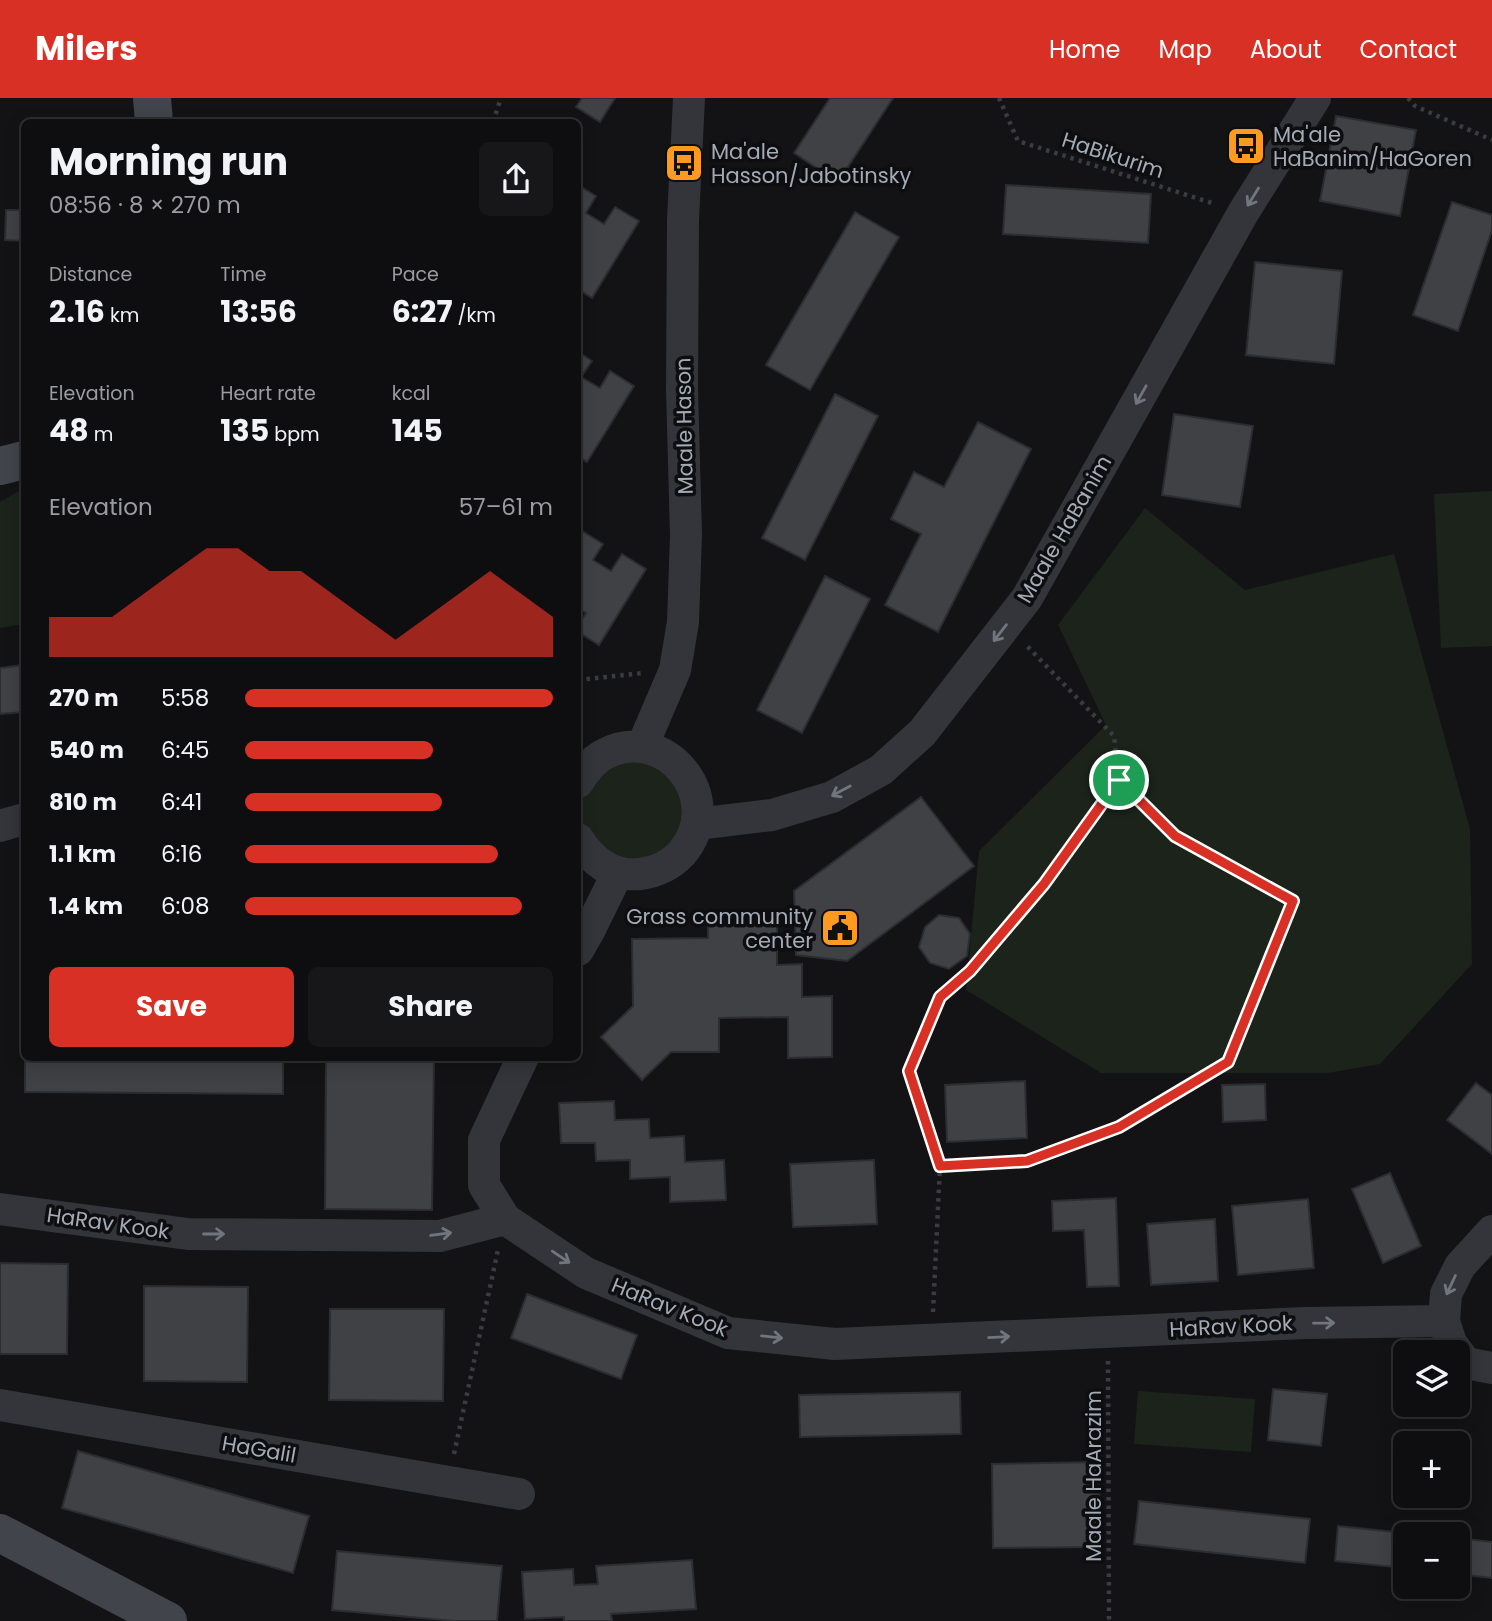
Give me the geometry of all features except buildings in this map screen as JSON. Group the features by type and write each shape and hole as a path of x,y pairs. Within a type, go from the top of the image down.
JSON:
{"street":[{"path":"152,98 154,119"},
{"name":"Maale Hason","path":"642,747 675,670 683,622 686,535 682,390 683,246 689,98"},
{"name":"Maale HaBanim","path":"697,824 772,815 832,796 881,770 922,733 1027,598 1243,213 1315,98"},
{"path":"0,466 21,461"},
{"path":"581,778 588,767 604,755 622,748 642,747 662,753 680,766 692,783 698,803 697,824 690,843 676,859 658,870 638,874 618,872 600,864 581,844"},
{"path":"0,826 21,820"},
{"path":"581,945 618,872"},
{"path":"505,1219 484,1185 484,1140 521,1061"},
{"name":"HaRav Kook","path":"0,1209 188,1234 440,1236 505,1219 586,1273 728,1333 835,1344 1306,1323 1444,1321"},
{"path":"1492,1231 1460,1266 1446,1294 1444,1321 1451,1343 1466,1363 1492,1368"},
{"name":"HaGalil","path":"0,1405 519,1494"},
{"path":"0,1533 168,1621"}],"path":[{"path":"494,119 501,98"},
{"name":"HaBikurim","path":"999,98 1018,141 1243,213"},
{"path":"1408,98 1415,106 1492,141"},
{"path":"940,1166 1027,1161 1119,1127 1228,1062 1293,901 1175,836 1119,780 1114,736 1007,624"},
{"path":"581,680 675,670"},
{"path":"932,1340 940,1166 909,1071 940,997 970,971 1044,884 1119,780"},
{"path":"448,1482 505,1219"},
{"name":"Maale HaArazim","path":"1108,1332 1109,1621"}],"shaded area":[{"path":"21,490 21,624 0,628 0,502"},
{"path":"1492,491 1492,646 1441,648 1434,494"},
{"path":"1145,508 1245,590 1394,554 1470,829 1472,964 1380,1064 1328,1073 1101,1073 966,990 979,851 1106,725 1058,625"},
{"path":"631,755 672,771 689,812 669,852 627,864 589,840 581,821 581,797 591,776"},
{"path":"1138,1391 1255,1399 1251,1452 1134,1444"}],"place":[{"name":"Ma'ale HaBanim/HaGoren","path":"1246,146"},
{"name":"Ma'ale Hasson/Jabotinsky","path":"684,163"},
{"name":"Grass community center","path":"840,928"}],"route":[{"path":"1119,780 1175,836 1293,901 1228,1062 1119,1127 1027,1161 940,1166 909,1071 940,997 970,971 1044,884 1119,780"}]}
